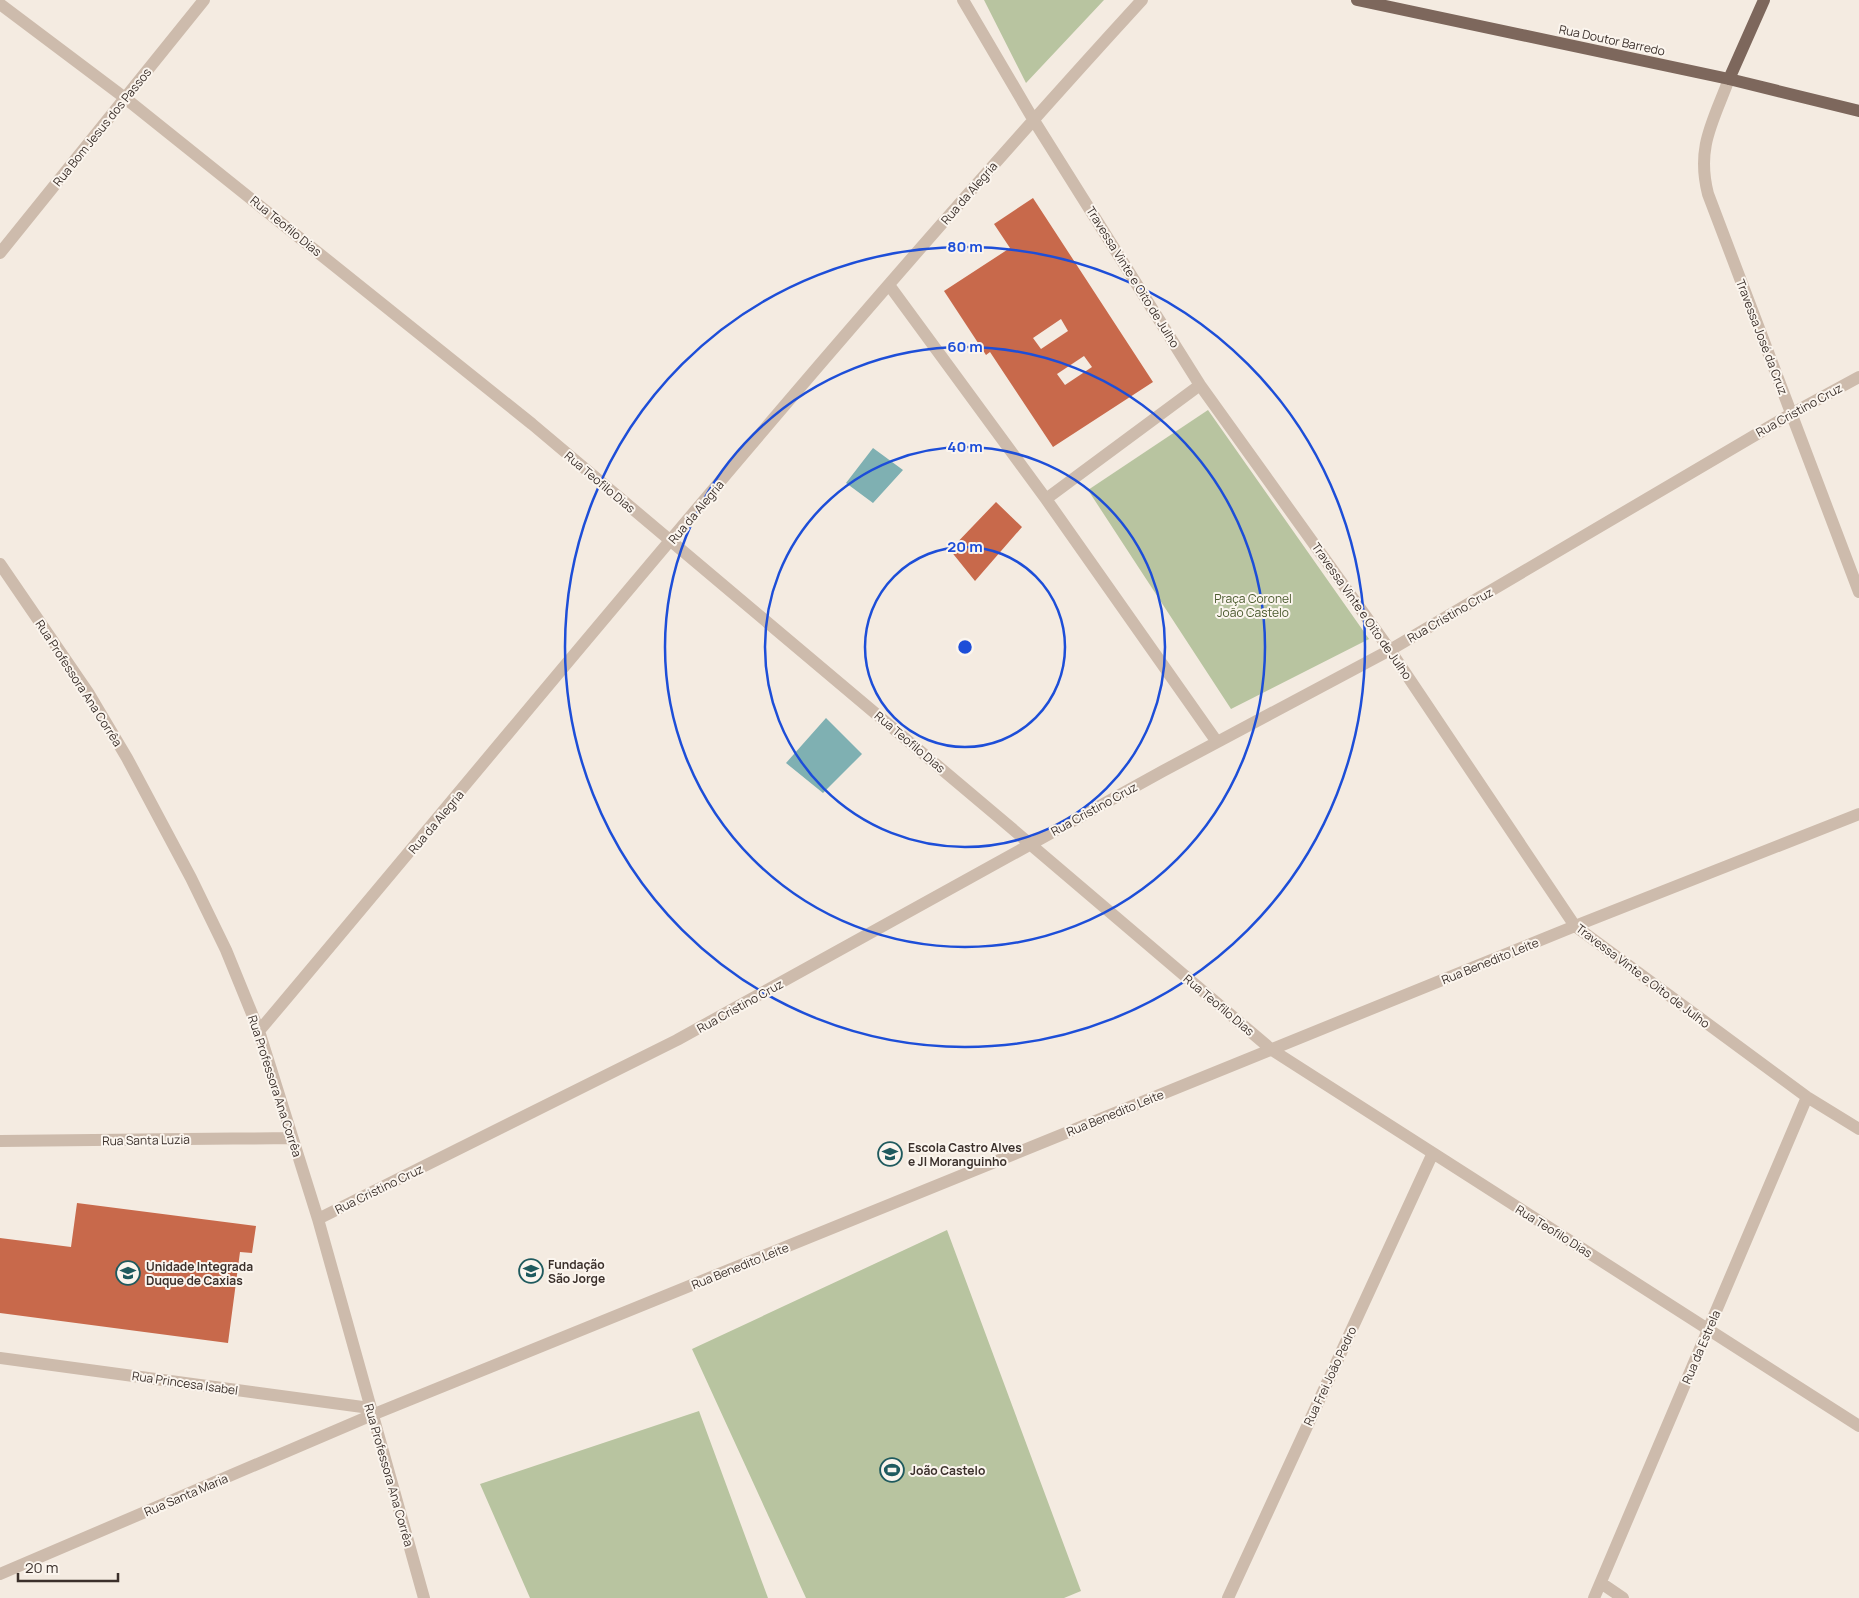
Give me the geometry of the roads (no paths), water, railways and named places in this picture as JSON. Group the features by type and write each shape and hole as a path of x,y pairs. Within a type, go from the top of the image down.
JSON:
{"main road":[{"name":"Rua Doutor Barredo","path":"1357,0 1729,79 1859,111"},
{"path":"1729,79 1764,0"}],"street":[{"name":"Rua Bom Jesus dos Passos","path":"0,253 204,0"},
{"name":"Travessa Vinte e Oito de Julho","path":"963,0 1033,119 1200,385 1390,650 1575,926 1807,1097 1859,1129"},
{"name":"Rua da Alegria","path":"259,1031 889,285 1033,119 1142,0"},
{"name":"Rua Teofilo Dias","path":"0,4 125,98 532,424 1272,1050 1432,1155 1709,1329 1859,1426"},
{"name":"Travessa José da Cruz","path":"1729,79 1704,148 1703,173 1708,194 1859,592"},
{"path":"889,285 1046,499 1216,742"},
{"name":"Rua Cristino Cruz","path":"318,1219 678,1040 1216,742 1390,650 1791,414 1859,377"},
{"path":"1046,499 1200,385"},
{"name":"Rua Professora Ana Corrêa","path":"0,564 89,694 127,758 195,886 226,950 259,1031 318,1219 423,1598"},
{"name":"Rua Benedito Leite","path":"371,1412 1272,1050 1575,926 1859,814"},
{"name":"Rua da Estrela","path":"1594,1598 1807,1097"},
{"name":"Rua Santa Luzia","path":"0,1141 292,1138"},
{"name":"Rua Frei João Pedro","path":"1228,1598 1432,1155"},
{"name":"Rua Princesa Isabel","path":"0,1358 371,1412"},
{"name":"Rua Santa Maria","path":"0,1574 371,1412"},
{"path":"1601,1583 1623,1598"}],"water":[{"path":"873,448 903,470 873,503 846,483"},
{"path":"826,718 862,754 823,793 786,763"}],"place":[{"name":"Escola Castro Alves e JI Moranguinho","path":"890,1154"},
{"name":"Fundação São Jorge","path":"531,1271"},
{"name":"Unidade Integrada Duque de Caxias","path":"128,1273"},
{"name":"João Castelo","path":"892,1470"}],"park label":[{"name":"Praça Coronel João Castelo","path":"1253,605"}]}
